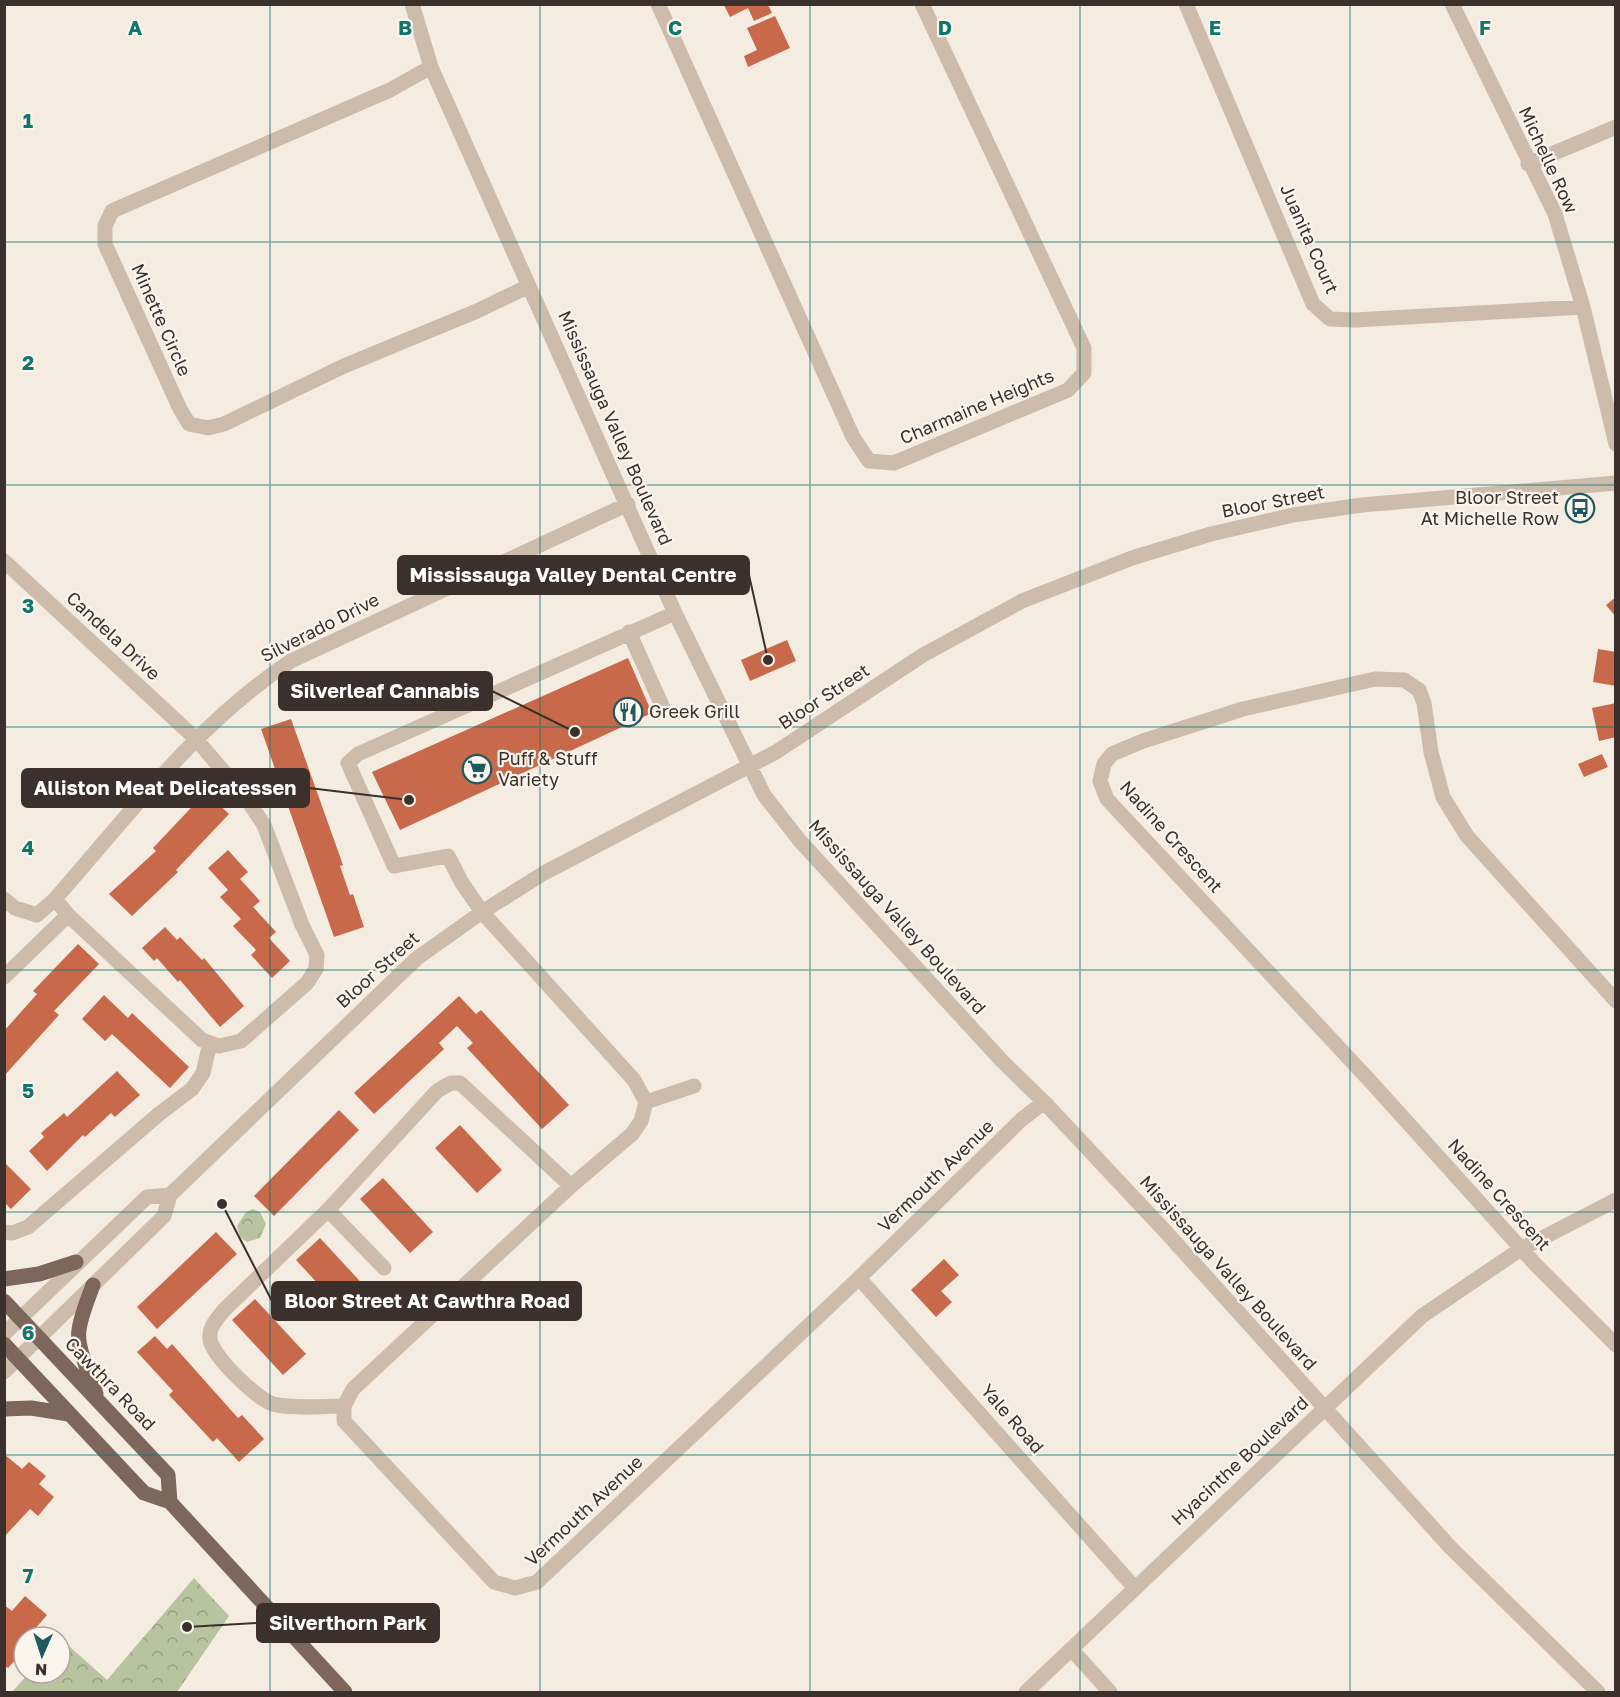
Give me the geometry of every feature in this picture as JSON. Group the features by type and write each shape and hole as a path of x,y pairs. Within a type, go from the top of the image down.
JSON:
{"main road":[{"path":"4,1279 39,1274 76,1262"},
{"path":"93,1285 78,1331 82,1355 88,1364 97,1397"},
{"name":"Cawthra Road","path":"4,1301 97,1397 168,1475 170,1502"},
{"path":"4,1344 144,1493 170,1502 345,1692"},
{"path":"4,1409 32,1408 69,1414"}],"street":[{"name":"Mississauga Valley Boulevard","path":"412,4 431,67 675,613 764,795 800,841 1002,1060 1044,1102 1450,1546 1598,1692"},
{"name":"Charmaine Heights","path":"658,4 852,437 869,461 894,463 1068,390 1084,373 1084,348 922,4"},
{"name":"Juanita Court","path":"1186,4 1313,304 1330,319 1355,320 1583,307"},
{"name":"Michelle Row","path":"1452,4 1528,164 1555,214 1583,307 1616,444"},
{"name":"Minette Circle","path":"431,67 390,90 112,211 105,226 105,244 180,410 189,424 208,428 224,424 344,366 477,311 529,286"},
{"path":"1528,164 1616,127"},
{"name":"Bloor Street","path":"4,1372 164,1216 170,1195 416,958 482,912 544,873 776,752 923,656 1002,612 1036,595 1132,558 1211,534 1293,516 1362,505 1616,483"},
{"name":"Silverado Drive","path":"4,899 15,908 38,915 56,899 196,739 256,684 291,661 628,504"},
{"name":"Candela Drive","path":"4,561 196,739 246,798 264,825 302,925 317,955 316,969 307,983 241,1041 219,1046 210,1043"},
{"path":"571,1186 460,1083 451,1083 437,1091 328,1210 224,1310 212,1326 209,1337 213,1348 256,1395 274,1404 344,1406 353,1389 571,1186 632,1134 641,1121 646,1102 642,1090 482,912 462,883 448,856 394,866 348,764 358,754 675,613"},
{"path":"629,632 663,708"},
{"name":"Nadine Crescent","path":"1616,1001 1467,836 1443,797 1431,752 1424,703 1419,690 1404,680 1375,680 1243,709 1143,741 1112,754 1104,764 1100,781 1107,799 1371,1082 1521,1249 1616,1345"},
{"path":"4,1232 12,1233 27,1227 159,1114 192,1089 203,1073 210,1043 202,1040 68,915 56,899"},
{"path":"4,977 68,915"},
{"path":"646,1102 694,1086"},
{"name":"Vermouth Avenue","path":"344,1406 344,1421 494,1582 515,1588 537,1582 859,1278 1021,1120 1044,1102"},
{"path":"4,1334 76,1262 147,1197 170,1195"},
{"name":"Hyacinthe Boulevard","path":"1026,1692 1422,1316 1521,1249 1616,1200"},
{"path":"328,1210 384,1268"},
{"name":"Yale Road","path":"859,1278 880,1298 1134,1587"},
{"path":"1072,1650 1110,1692"}],"green space":[{"path":"253,1209 260,1212 266,1224 260,1238 247,1242 240,1237 237,1226 246,1212"},
{"path":"194,1578 229,1616 177,1692 12,1692 18,1685 72,1685 72,1649 107,1680"}],"building":[{"path":"724,5 768,5 772,13 754,21 748,8 730,17"},
{"path":"775,16 790,48 748,67 744,56 757,50 747,28"},
{"path":"1616,597 1616,617 1606,605"},
{"path":"787,640 796,661 750,681 741,660"},
{"path":"1598,649 1616,652 1616,686 1593,682"},
{"path":"628,658 652,713 400,830 372,772"},
{"path":"1616,703 1616,737 1599,741 1592,708"},
{"path":"291,719 343,865 340,866 350,895 353,894 364,927 334,937 261,729"},
{"path":"1602,754 1608,767 1584,777 1578,764"},
{"path":"206,792 229,814 176,870 178,872 132,916 109,894 156,851 153,848"},
{"path":"228,850 248,872 240,879 260,901 253,907 276,932 269,938 290,961 272,978 251,955 256,950 233,926 241,919 220,897 228,890 208,868"},
{"path":"165,927 177,940 180,937 202,960 204,958 244,1006 220,1027 180,980 178,982 157,958 154,961 142,948"},
{"path":"78,944 99,964 54,1011 59,1015 4,1076 4,1031 37,994 33,991"},
{"path":"104,995 128,1018 132,1013 189,1067 170,1088 112,1034 105,1041 82,1019"},
{"path":"459,996 476,1014 481,1010 569,1105 542,1129 467,1048 473,1043 457,1026 439,1043 444,1049 374,1114 354,1093"},
{"path":"117,1071 140,1095 115,1117 111,1113 85,1137 83,1135 47,1171 29,1151 44,1137 41,1133 64,1113 67,1117"},
{"path":"339,1110 359,1130 274,1216 254,1196"},
{"path":"460,1125 502,1170 477,1193 435,1148"},
{"path":"4,1162 31,1189 11,1209 4,1202"},
{"path":"383,1178 433,1232 410,1253 360,1199"},
{"path":"216,1232 237,1254 157,1329 137,1307"},
{"path":"320,1238 370,1292 346,1314 296,1260"},
{"path":"944,1259 959,1275 941,1291 952,1302 936,1317 911,1290"},
{"path":"255,1299 306,1354 283,1375 232,1320"},
{"path":"155,1336 167,1349 172,1344 238,1418 242,1415 264,1439 239,1462 217,1438 213,1442 169,1395 173,1391 137,1352"},
{"path":"4,1454 22,1469 29,1462 46,1476 39,1484 54,1497 38,1516 30,1509 4,1537"},
{"path":"25,1596 47,1615 38,1625 12,1625 12,1664 8,1668 4,1665 4,1605 12,1611"}],"place":[{"name":"Bloor Street At Michelle Row","path":"1580,508"},
{"name":"Mississauga Valley Dental Centre","path":"768,660"},
{"name":"Greek Grill","path":"628,712"},
{"name":"Silverleaf Cannabis","path":"575,732"},
{"name":"Puff & Stuff Variety","path":"477,769"},
{"name":"Alliston Meat Delicatessen","path":"409,800"},
{"name":"Bloor Street At Cawthra Road","path":"222,1204"},
{"name":"Silverthorn Park","path":"187,1627"}]}
